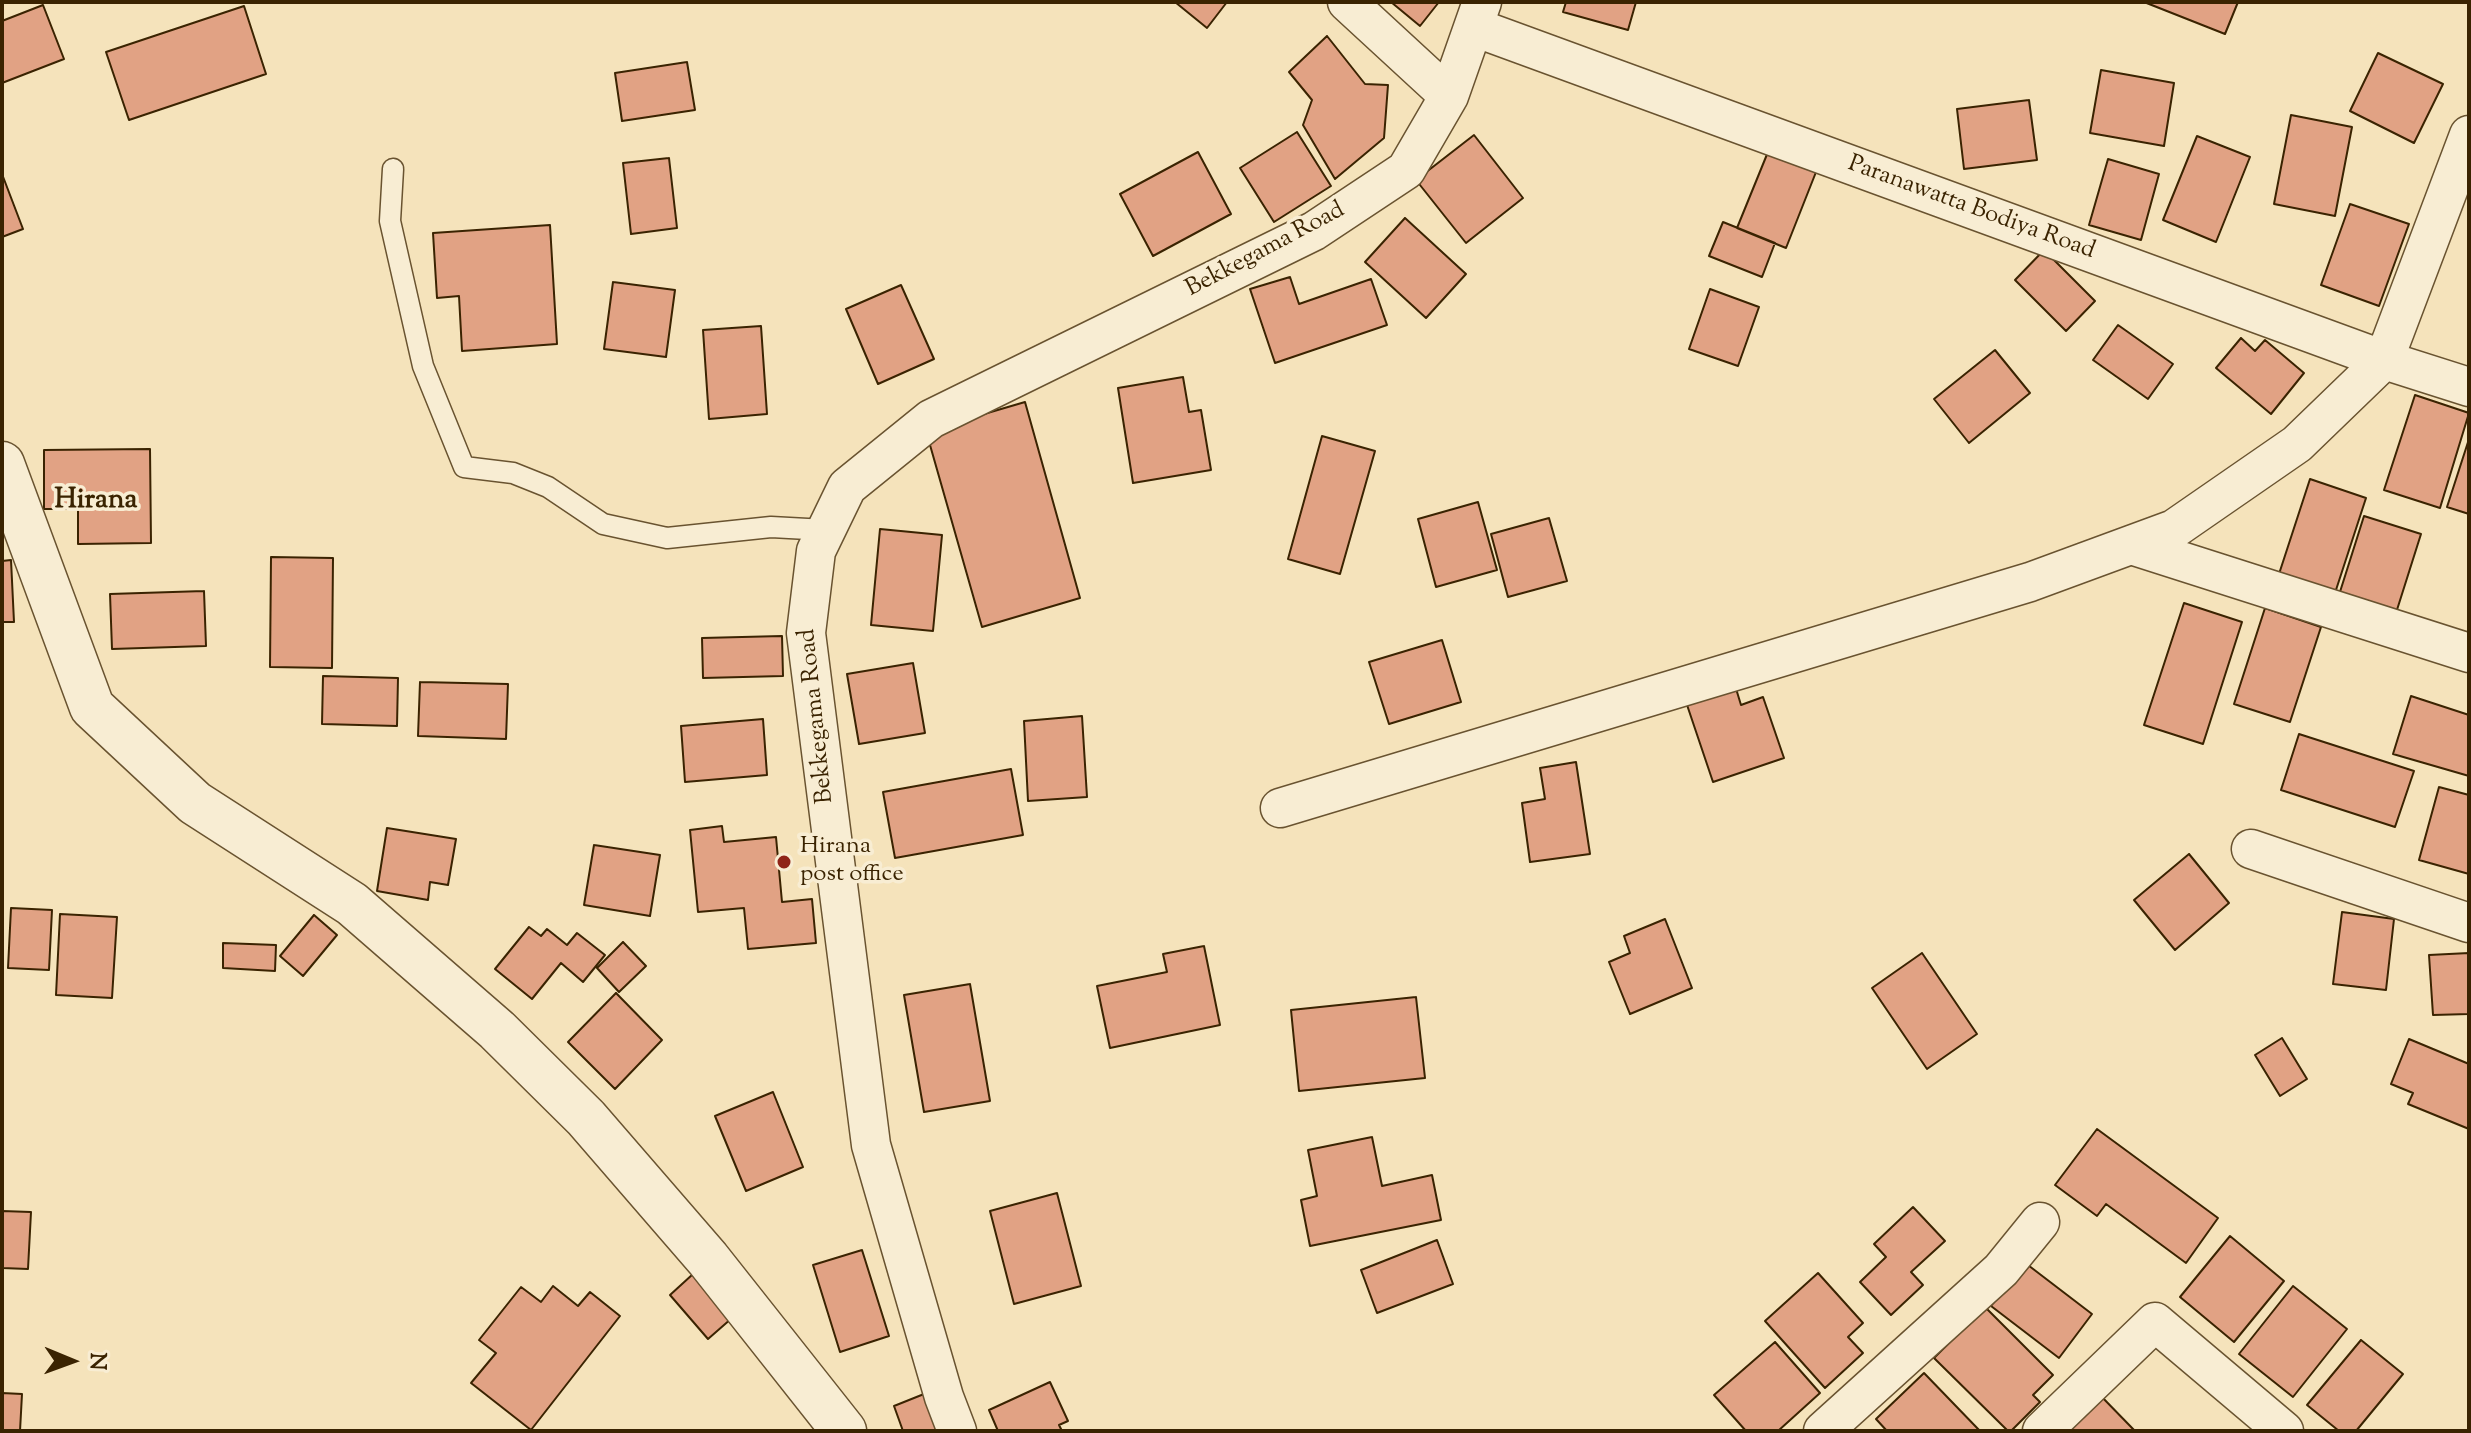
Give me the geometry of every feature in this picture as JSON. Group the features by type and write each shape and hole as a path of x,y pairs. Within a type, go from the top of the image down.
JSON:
{"street":[{"path":"1347,2 1449,96"},
{"name":"Bekkegama Road","path":"957,1431 944,1397 871,1145 806,633 816,551 847,487 931,419 1314,231 1406,170 1449,96 1478,14"},
{"name":"Paranawatta Bodiya Road","path":"1478,14 2384,360 2469,387"},
{"path":"1280,808 2030,582 2174,529 2297,444 2384,360 2469,135"},
{"path":"2,464 92,707 195,803 352,904 497,1030 586,1118 688,1236 844,1431"},
{"path":"2131,545 2469,653"},
{"path":"2251,849 2469,923"},
{"path":"1823,1431 2001,1270 2040,1222"},
{"path":"2042,1431 2155,1322 2284,1431"}],"lane":[{"path":"393,169 390,221 423,366 464,467 513,473 548,487 603,524 667,538 771,527 826,530"}],"building":[{"path":"1175,2 1227,2 1207,28"},
{"path":"1391,2 1439,2 1420,26"},
{"path":"1566,2 1636,2 1628,30 1563,12"},
{"path":"2144,2 2238,2 2225,34"},
{"path":"43,5 64,59 2,83 2,21"},
{"path":"244,6 266,74 129,120 106,52"},
{"path":"1327,36 1365,84 1388,85 1384,138 1335,179 1303,125 1312,100 1289,72"},
{"path":"2378,53 2443,84 2414,143 2350,111"},
{"path":"687,62 695,110 622,121 615,73"},
{"path":"2101,70 2174,83 2164,146 2090,133"},
{"path":"2029,100 2037,160 1964,169 1957,109"},
{"path":"2291,115 2352,127 2335,216 2274,204"},
{"path":"1297,132 1331,186 1274,222 1240,168"},
{"path":"1474,135 1523,198 1466,243 1416,180"},
{"path":"2197,136 2250,157 2216,242 2163,220"},
{"path":"1770,147 1818,167 1786,248 1737,228"},
{"path":"1198,152 1231,214 1153,256 1120,194"},
{"path":"669,158 677,228 631,234 623,163"},
{"path":"2108,159 2159,174 2141,240 2089,225"},
{"path":"2,174 23,229 2,237"},
{"path":"2350,204 2409,224 2379,306 2321,285"},
{"path":"1405,218 1466,274 1426,318 1365,262"},
{"path":"1723,222 1775,243 1762,277 1709,256"},
{"path":"550,225 557,344 462,351 459,296 437,298 433,233"},
{"path":"2044,250 2095,301 2066,331 2015,280"},
{"path":"1290,277 1299,304 1371,279 1387,325 1275,363 1250,289"},
{"path":"613,282 675,290 666,357 604,349"},
{"path":"901,285 934,359 878,384 846,309"},
{"path":"1710,289 1759,307 1738,366 1689,349"},
{"path":"2118,325 2173,364 2148,399 2093,360"},
{"path":"761,326 767,414 709,419 703,330"},
{"path":"2241,338 2255,351 2265,340 2304,373 2271,414 2216,368"},
{"path":"1995,350 2030,393 1969,443 1934,399"},
{"path":"1183,377 1189,412 1201,410 1211,470 1133,483 1118,388"},
{"path":"2415,395 2469,413 2440,508 2384,490"},
{"path":"1025,402 1080,598 982,627 926,431"},
{"path":"1322,436 1375,451 1340,574 1288,559"},
{"path":"2469,439 2469,514 2447,507"},
{"path":"150,449 151,543 78,544 78,509 44,509 44,450"},
{"path":"2310,479 2366,498 2335,593 2279,574"},
{"path":"1478,502 1497,570 1436,587 1418,519"},
{"path":"2364,516 2421,534 2396,613 2339,595"},
{"path":"1549,518 1567,581 1508,597 1491,534"},
{"path":"880,529 942,535 933,631 871,625"},
{"path":"271,557 333,558 332,668 270,667"},
{"path":"11,560 14,622 2,622 2,561"},
{"path":"204,591 206,646 112,649 110,594"},
{"path":"2184,603 2242,622 2203,744 2144,725"},
{"path":"2265,608 2321,627 2290,722 2234,704"},
{"path":"782,636 783,676 703,678 702,638"},
{"path":"1442,640 1461,702 1389,724 1369,662"},
{"path":"913,663 925,733 859,744 847,674"},
{"path":"323,676 398,678 397,726 322,724"},
{"path":"420,682 508,684 506,739 418,736"},
{"path":"1734,682 1741,705 1763,697 1784,758 1713,782 1685,699"},
{"path":"2411,696 2469,715 2469,776 2393,754"},
{"path":"1082,716 1087,797 1028,801 1024,721"},
{"path":"763,719 767,775 685,782 681,726"},
{"path":"2299,734 2414,771 2395,827 2281,790"},
{"path":"1576,762 1590,854 1530,862 1522,803 1545,799 1540,768"},
{"path":"1011,769 1023,835 895,858 883,792"},
{"path":"2439,787 2469,795 2469,874 2419,860"},
{"path":"722,826 724,842 776,837 782,902 812,899 816,943 748,949 744,908 698,912 690,830"},
{"path":"387,828 456,839 448,885 430,882 428,900 377,891"},
{"path":"594,845 660,855 650,916 584,905"},
{"path":"2189,854 2229,903 2175,950 2134,900"},
{"path":"11,908 52,910 49,970 8,968"},
{"path":"2342,912 2394,919 2386,990 2333,984"},
{"path":"60,914 117,917 112,998 56,995"},
{"path":"314,915 337,935 303,976 280,956"},
{"path":"1665,919 1692,988 1630,1014 1609,962 1630,953 1624,936"},
{"path":"529,927 541,936 547,929 567,945 577,933 605,955 583,982 561,963 532,999 495,969"},
{"path":"623,942 646,966 619,992 597,968"},
{"path":"223,943 276,945 275,971 223,968"},
{"path":"1204,946 1220,1025 1110,1048 1097,986 1167,972 1163,954"},
{"path":"1922,953 1977,1034 1927,1069 1872,988"},
{"path":"2469,953 2469,1014 2433,1015 2429,955"},
{"path":"970,984 990,1101 924,1112 904,995"},
{"path":"616,993 662,1040 615,1089 568,1042"},
{"path":"1416,997 1425,1078 1299,1091 1291,1010"},
{"path":"2282,1038 2307,1079 2280,1096 2255,1055"},
{"path":"2409,1039 2469,1064 2469,1129 2408,1104 2413,1093 2391,1084"},
{"path":"773,1092 803,1167 746,1191 715,1116"},
{"path":"2097,1129 2218,1218 2186,1263 2106,1204 2097,1216 2055,1185"},
{"path":"1372,1137 1382,1186 1432,1175 1441,1220 1310,1246 1301,1200 1317,1196 1308,1150"},
{"path":"1057,1193 1081,1286 1014,1304 990,1211"},
{"path":"1913,1207 1945,1241 1911,1272 1923,1285 1891,1315 1860,1282 1886,1257 1874,1244"},
{"path":"2,1211 31,1212 28,1269 2,1268"},
{"path":"2230,1236 2284,1281 2234,1342 2180,1297"},
{"path":"1437,1240 1453,1284 1377,1313 1361,1270"},
{"path":"862,1250 889,1336 840,1352 813,1265"},
{"path":"2024,1262 2092,1314 2059,1358 1991,1306"},
{"path":"1818,1273 1863,1323 1848,1337 1863,1353 1825,1388 1765,1321"},
{"path":"693,1274 732,1318 708,1339 670,1295"},
{"path":"553,1286 578,1306 590,1292 620,1316 531,1430 471,1383 496,1353 479,1340 521,1287 541,1302"},
{"path":"2293,1286 2347,1329 2293,1397 2239,1354"},
{"path":"1985,1307 2053,1375 2033,1395 2040,1402 2011,1431 1934,1358"},
{"path":"2361,1340 2403,1374 2356,1431 2339,1431 2307,1405"},
{"path":"1775,1342 1820,1393 1778,1431 1746,1431 1714,1395"},
{"path":"1924,1373 1980,1431 1887,1431 1876,1419"},
{"path":"1050,1382 1068,1421 1059,1425 1062,1431 998,1431 989,1410"},
{"path":"2,1393 22,1394 20,1431 2,1431"},
{"path":"924,1394 937,1431 903,1431 894,1406"},
{"path":"2099,1394 2135,1431 2062,1431"}],"place":[{"name":"Hirana post office","path":"784,862"}],"district":[{"name":"Hirana","path":"96,502"}]}
